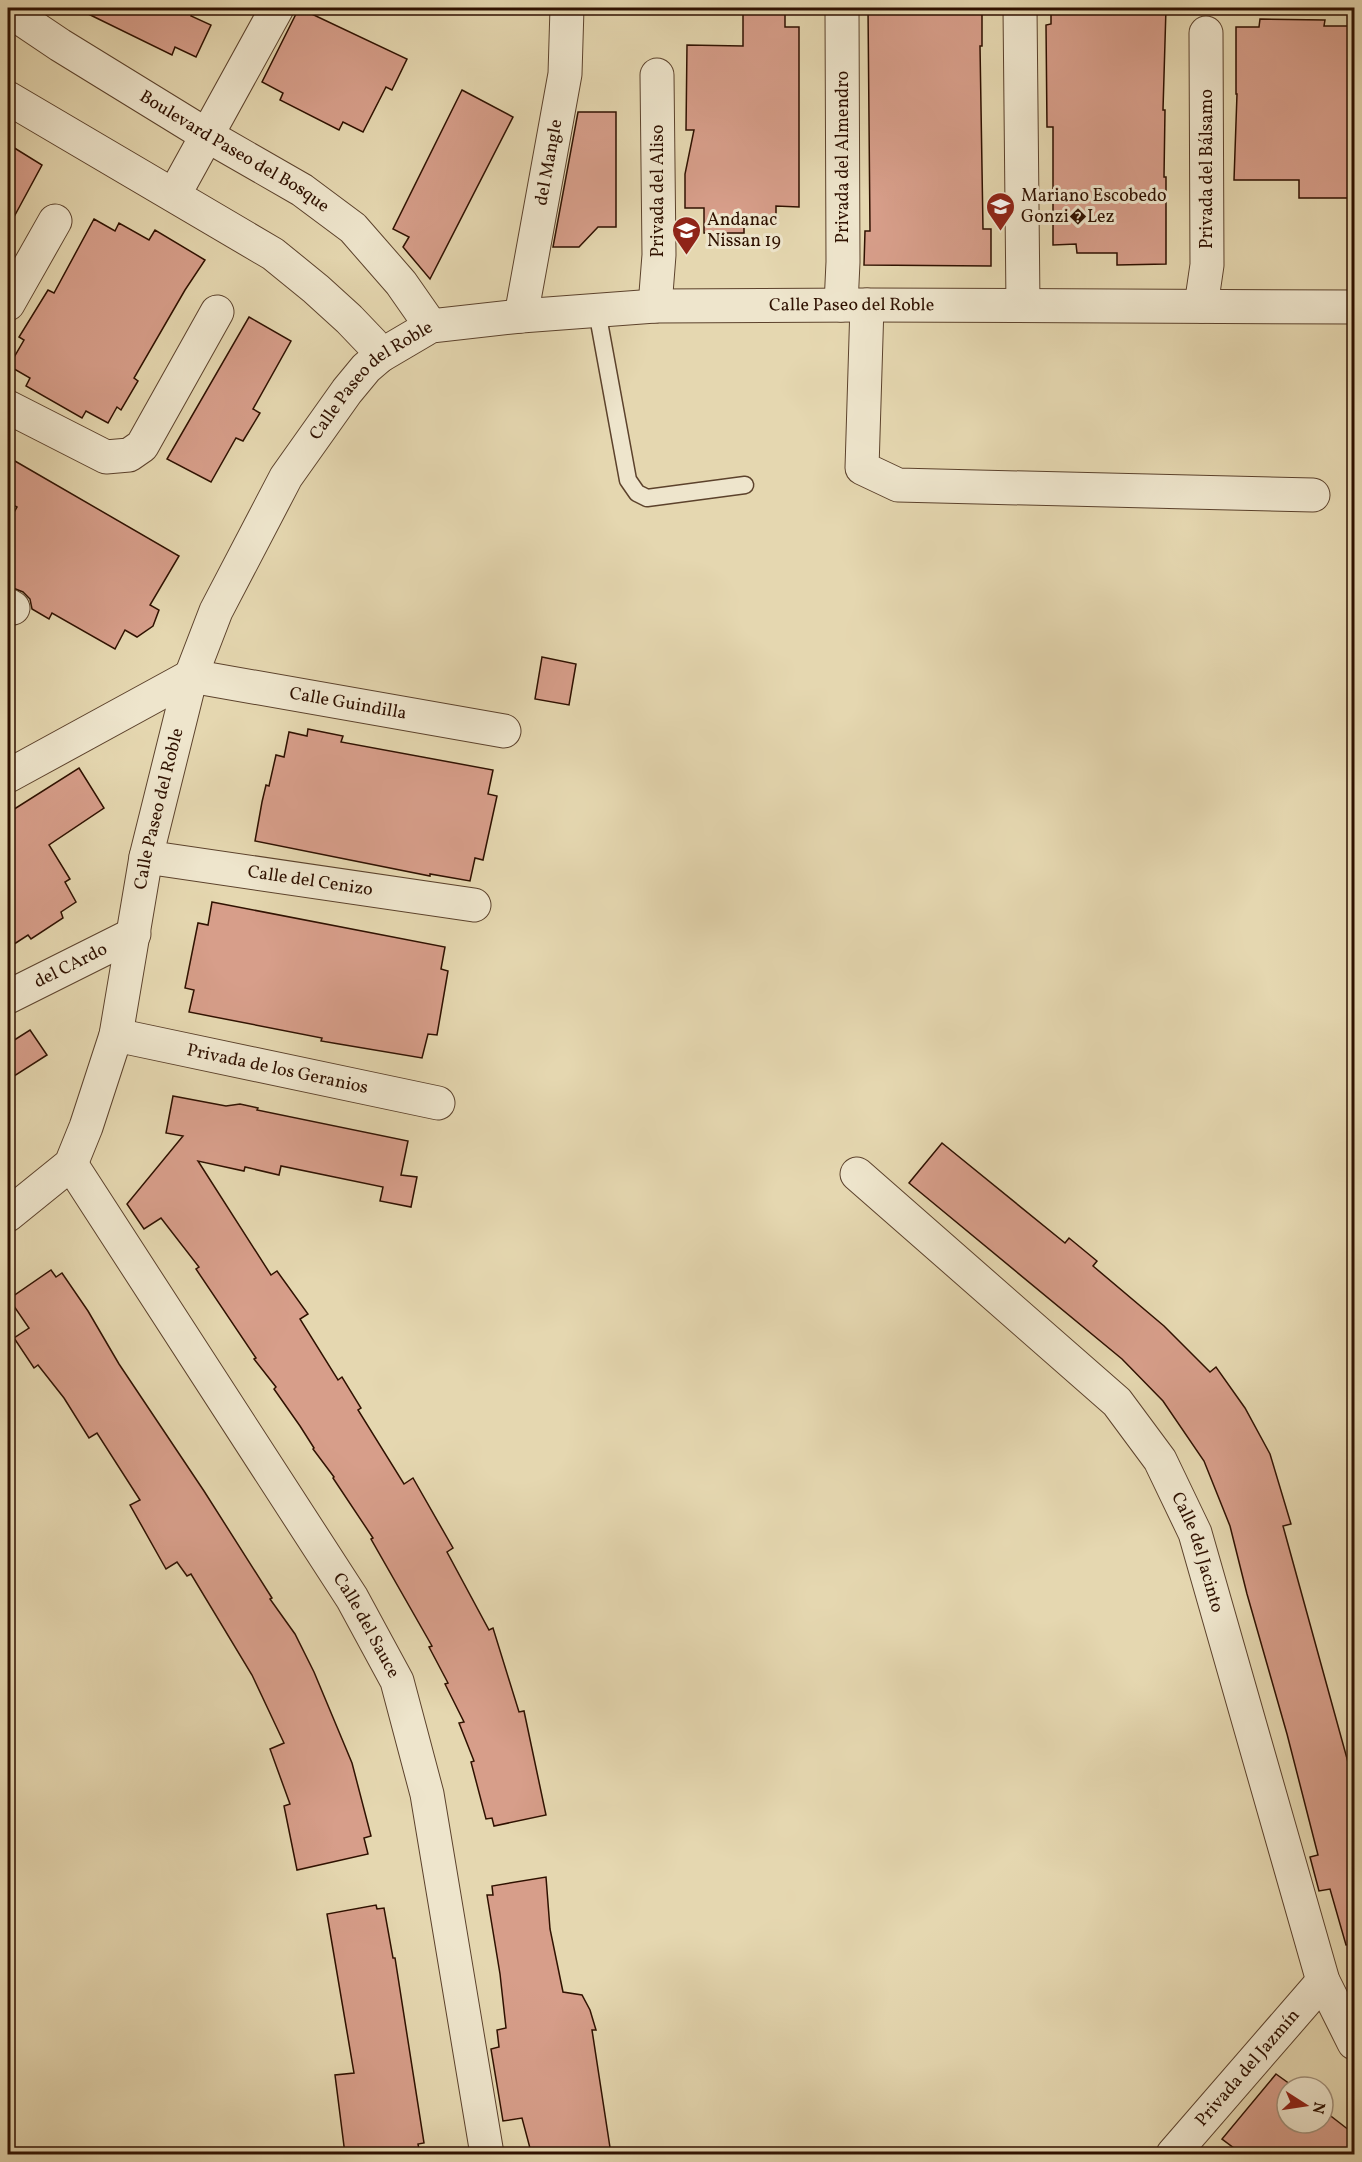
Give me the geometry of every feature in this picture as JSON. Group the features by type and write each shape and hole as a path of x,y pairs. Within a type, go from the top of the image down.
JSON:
{"street":[{"path":"174,195 277,8"},
{"name":"del Mangle","path":"520,316 565,74 567,8"},
{"path":"1020,8 1023,305"},
{"name":"Boulevard Paseo del Bosque","path":"8,10 60,45 208,136 302,190 353,228 401,283 431,326"},
{"name":"Privada del Almendro","path":"842,10 843,262 854,305 862,468 898,485 1313,495"},
{"name":"Privada del Bálsamo","path":"1201,306 1207,264 1206,33"},
{"name":"Privada del Aliso","path":"655,306 659,255 657,75"},
{"path":"8,98 273,254 349,320 372,343 380,356"},
{"path":"8,304 55,221"},
{"name":"Calle Paseo del Roble","path":"8,1215 71,1164 86,1127 116,1035 146,857 191,676 216,611 286,477 346,391 380,356 431,326 520,316 655,306 1354,307"},
{"path":"8,407 106,457 129,455 142,446 217,312"},
{"path":"8,776 191,676"},
{"name":"Calle Guindilla","path":"191,676 504,731"},
{"name":"Calle del Cenizo","path":"146,857 474,905"},
{"name":"del CArdo","path":"8,997 134,934"},
{"name":"Privada de los Geranios","path":"116,1035 438,1103"},
{"name":"Calle del Sauce","path":"71,1164 346,1588 397,1681 427,1794 487,2154"},
{"name":"Calle del Jacinto","path":"857,1174 1117,1402 1160,1461 1195,1533 1323,1981 1354,2043"},
{"name":"Privada del Jazmín","path":"1173,2154 1323,1981"}],"lane":[{"path":"597,311 628,480 637,493 647,498 745,485"}],"building":[{"path":"76,8 195,8 191,16 211,25 196,57 175,47 172,55"},
{"path":"299,8 407,59 392,90 386,87 363,132 343,122 339,130 280,100 283,93 262,82"},
{"path":"743,8 785,8 785,27 799,27 799,207 776,206 776,217 744,216 744,233 704,233 704,208 685,208 685,174 694,130 686,130 687,45 743,46"},
{"path":"868,8 982,10 982,46 980,46 983,229 991,229 991,266 864,265 865,231 870,231"},
{"path":"1051,8 1166,8 1163,110 1165,110 1166,264 1117,265 1117,253 1077,253 1076,244 1053,245 1053,127 1047,127 1046,25 1051,24"},
{"path":"1260,19 1325,20 1324,26 1350,26 1349,198 1299,198 1299,180 1234,180 1237,94 1236,27 1259,27"},
{"path":"462,90 513,117 430,279 403,247 409,237 393,229"},
{"path":"578,112 616,112 616,227 598,227 579,247 553,247"},
{"path":"8,144 42,165 8,228"},
{"path":"94,219 115,231 119,223 149,240 155,230 205,260 134,378 138,381 121,410 117,407 108,423 86,411 82,418 26,386 30,378 9,366 24,340 19,337 48,290 54,293"},
{"path":"249,317 291,341 253,409 260,413 243,441 236,438 211,482 167,459"},
{"path":"8,457 179,556 150,605 159,610 153,626 137,637 125,630 115,649 52,613 49,619 32,609 30,599 23,592 8,586 8,523 17,507 8,502"},
{"path":"542,657 576,664 569,705 535,699"},
{"path":"308,729 343,736 341,742 493,770 488,794 497,796 483,860 475,858 470,881 430,874 430,876 255,841 266,785 269,786 276,755 284,757 289,732 307,736"},
{"path":"79,768 104,808 49,845 70,879 65,882 76,902 61,912 63,918 31,939 28,935 8,948 8,813"},
{"path":"212,902 445,947 441,969 448,971 437,1035 428,1034 422,1058 321,1041 322,1038 189,1012 194,990 185,988 198,923 208,925"},
{"path":"30,1030 47,1055 8,1080 8,1044"},
{"path":"173,1096 226,1106 240,1104 258,1108 257,1110 408,1141 401,1175 417,1177 411,1207 380,1201 383,1187 281,1166 279,1175 245,1167 244,1171 198,1161 271,1275 277,1271 308,1314 300,1319 338,1380 342,1377 361,1408 358,1410 404,1484 413,1478 453,1548 447,1552 489,1630 493,1628 519,1712 524,1711 546,1815 494,1826 492,1818 486,1819 471,1762 474,1761 459,1723 464,1722 445,1684 448,1683 429,1647 432,1646 371,1539 373,1538 274,1389 276,1387 254,1359 256,1358 196,1269 199,1267 161,1218 144,1229 127,1204 183,1136 166,1133"},
{"path":"942,1143 1065,1243 1069,1238 1097,1261 1093,1266 1164,1326 1210,1372 1216,1367 1245,1408 1270,1454 1291,1524 1283,1526 1354,1784 1354,1944 1346,1945 1330,1889 1319,1891 1310,1857 1318,1855 1287,1734 1230,1526 1204,1461 1163,1401 1122,1359 909,1183"},
{"path":"51,1270 56,1277 62,1273 88,1311 119,1364 204,1491 272,1598 270,1599 295,1634 314,1672 352,1763 371,1836 364,1838 368,1854 297,1870 284,1806 290,1804 270,1749 284,1743 252,1675 191,1574 187,1576 177,1562 166,1569 130,1505 140,1500 97,1433 89,1438 64,1398 38,1365 34,1368 14,1338 29,1328 9,1299"},
{"path":"546,1877 550,1929 563,1992 582,1995 590,2010 596,2030 592,2030 611,2154 537,2154 537,2151 531,2152 522,2118 503,2121 491,2049 499,2047 497,2030 506,2028 487,1895 493,1895 492,1886"},
{"path":"376,1905 377,1909 384,1908 393,1958 395,1958 424,2143 418,2144 420,2154 345,2154 335,2075 354,2073 327,1914"},
{"path":"1275,2075 1275,2135 1335,2135 1335,2119 1354,2134 1354,2154 1242,2154 1222,2139"}],"place":[{"name":"Mariano Escobedo Gonzi�Lez","path":"1000,232"},
{"name":"Andanac Nissan 19","path":"686,256"}]}
